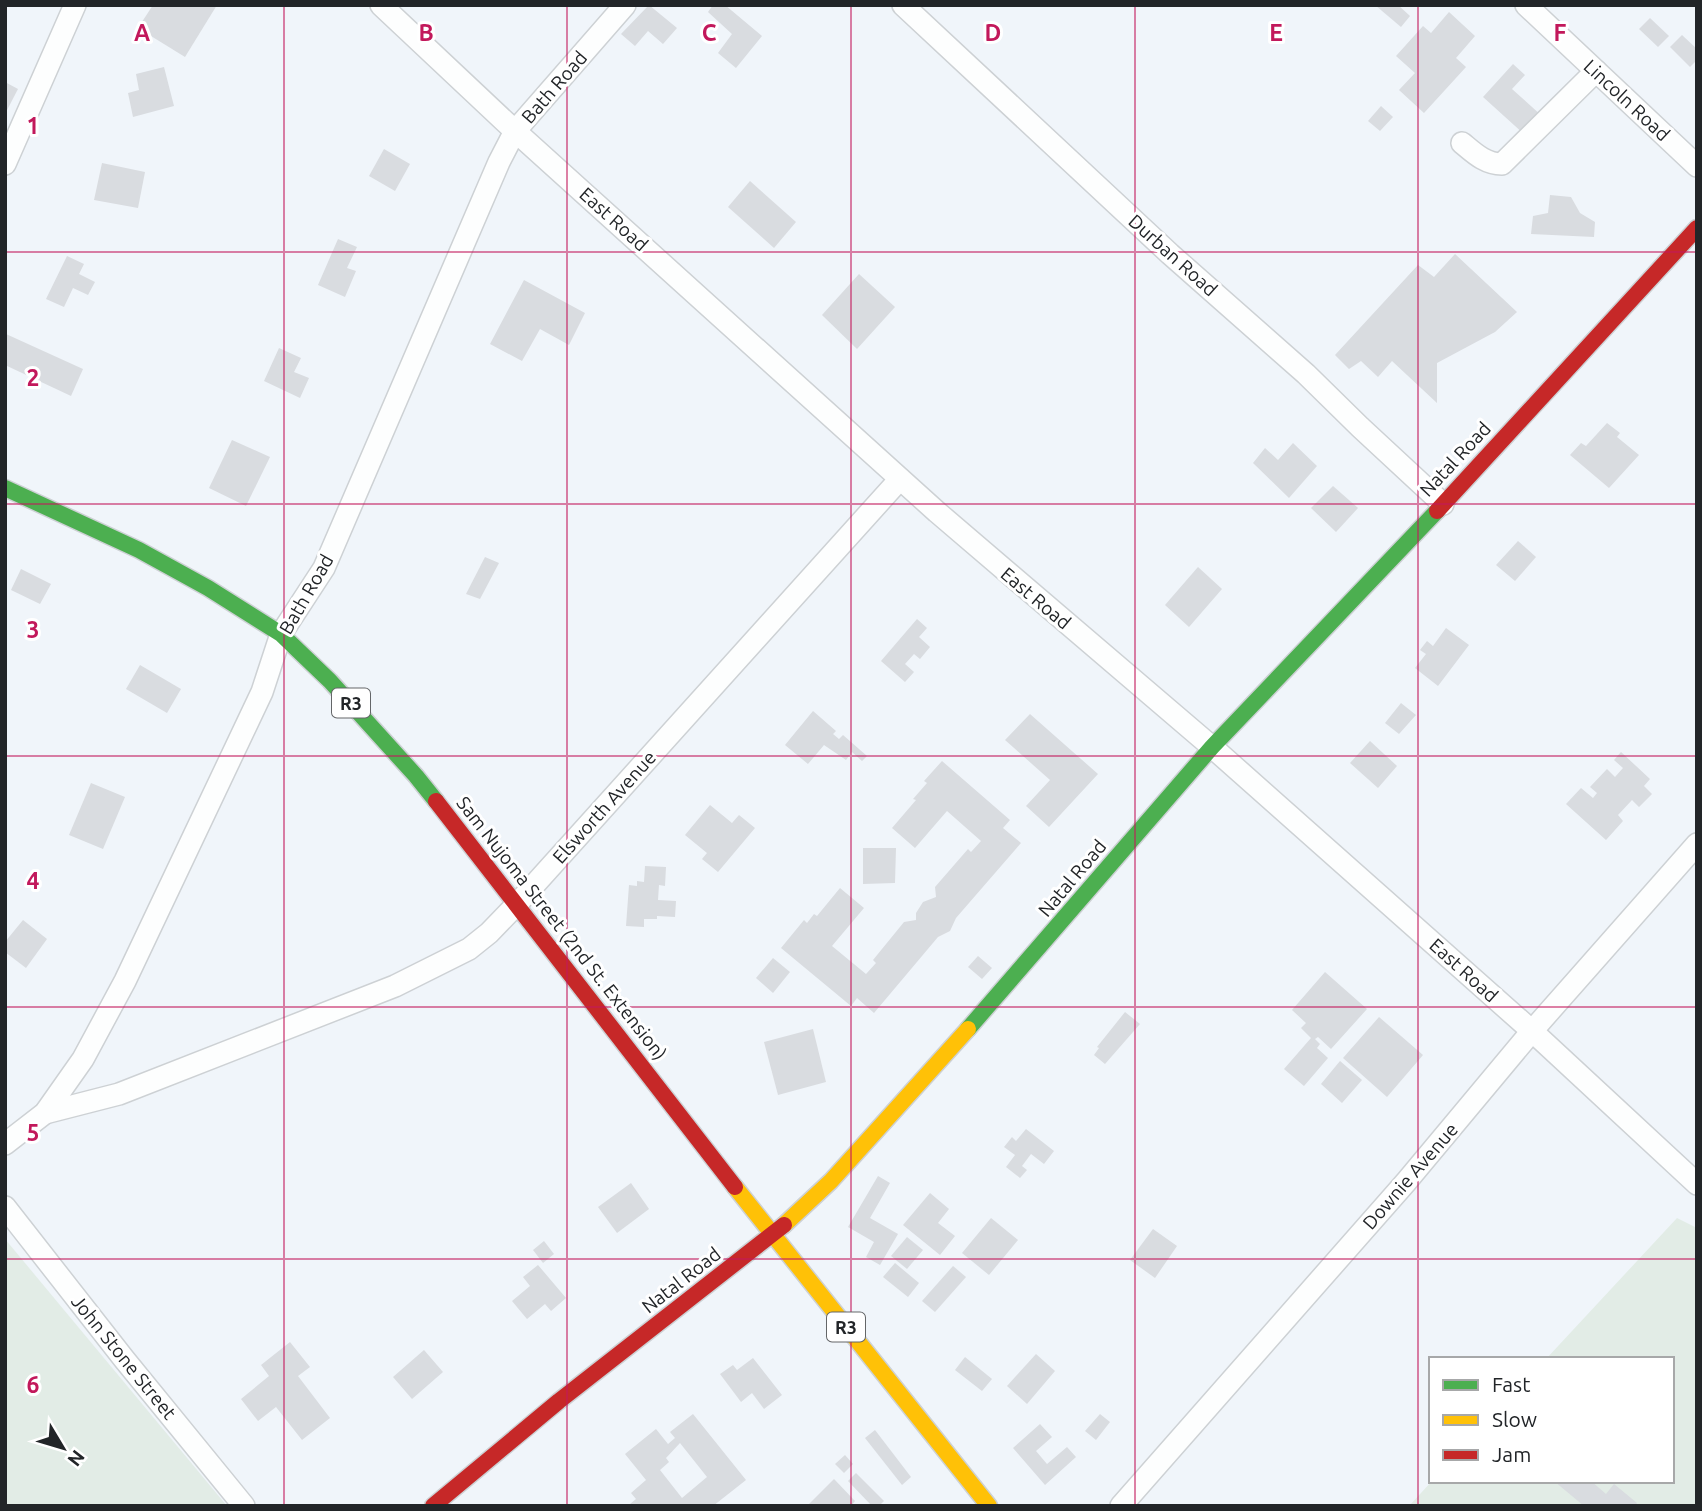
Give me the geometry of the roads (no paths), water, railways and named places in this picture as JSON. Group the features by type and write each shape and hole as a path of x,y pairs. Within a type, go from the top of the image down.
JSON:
{"main road":[{"name":"Natal Road","path":"433,1506 559,1401 773,1236 831,1181 991,1004 1212,747 1443,504 1697,228"},
{"name":"Sam Nujoma Street (2nd St. Extension)","path":"5,488 139,550 208,588 281,634 330,681 386,741 517,904 773,1236 989,1506"}],"street":[{"path":"5,164 75,5"},
{"name":"East Road","path":"381,5 515,131 900,479 1006,573 1212,747 1532,1031 1697,1184"},
{"name":"Bath Road","path":"5,1144 45,1113 83,1059 125,981 262,692 281,634 324,568 499,162 515,131 625,5"},
{"name":"Durban Road","path":"903,5 1170,254 1297,365 1443,504"},
{"name":"Lincoln Road","path":"1526,5 1697,166"},
{"path":"1462,143 1485,161 1502,164 1596,71"},
{"name":"Elsworth Avenue","path":"45,1113 119,1094 395,986 469,949 517,904 900,479"},
{"name":"Downie Avenue","path":"1121,1506 1406,1182 1532,1031 1697,844"},
{"name":"John Stone Street","path":"5,1207 244,1506"}]}
